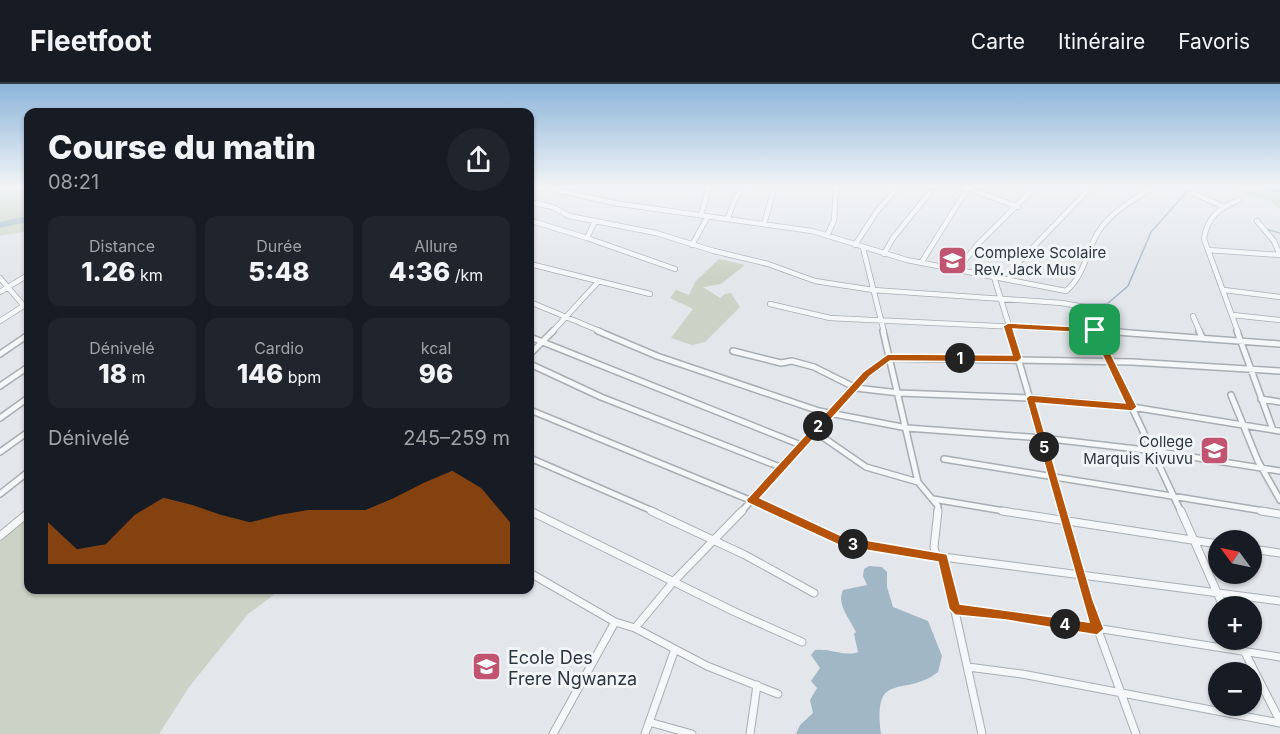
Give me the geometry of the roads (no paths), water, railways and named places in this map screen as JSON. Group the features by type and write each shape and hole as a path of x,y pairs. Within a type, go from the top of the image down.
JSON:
{"street":[{"path":"571,216 656,233 692,245 768,264 815,281 873,290 1084,307 1154,452 1219,596"},
{"path":"692,245 708,216"},
{"path":"711,216 827,236 921,263 1068,290 1074,284 1097,233 1114,216"},
{"path":"764,224 766,216"},
{"path":"827,236 834,216"},
{"path":"855,245 874,216"},
{"path":"884,254 893,238 911,216"},
{"path":"921,263 950,216"},
{"path":"958,269 978,244 1008,216"},
{"path":"1008,280 1017,264 1063,216"},
{"path":"1211,216 1206,225 1204,239 1273,430"},
{"path":"587,238 595,221"},
{"path":"1208,250 1280,255 1274,241 1257,221"},
{"path":"535,222 675,269"},
{"path":"863,248 888,358 908,428 918,482"},
{"path":"534,265 650,294"},
{"path":"994,277 1097,629 1136,734"},
{"path":"0,278 24,302"},
{"path":"0,292 24,278"},
{"path":"534,350 598,282"},
{"path":"1224,290 1280,297"},
{"path":"534,304 667,360 802,407 908,428 1042,438 1280,471"},
{"path":"770,304 830,318 880,322 1095,330 1280,344"},
{"path":"0,321 24,305"},
{"path":"1233,315 1280,320"},
{"path":"1193,316 1202,337"},
{"path":"0,354 24,337"},
{"path":"534,339 801,445"},
{"path":"734,351 781,363 792,361 814,367 856,388 899,393 1030,398 1132,407 1280,431"},
{"path":"635,628 675,581 830,413 867,374 888,358 1018,358 1280,371"},
{"path":"534,366 601,396 780,467"},
{"path":"0,386 24,370"},
{"path":"1231,394 1262,468 1280,500"},
{"path":"1262,399 1280,402"},
{"path":"0,418 24,401"},
{"path":"534,412 752,500 841,541 1280,601"},
{"path":"814,431 866,467 918,482 938,506 934,547 940,556 955,609 982,734"},
{"path":"0,452 24,435"},
{"path":"944,459 1280,514"},
{"path":"534,460 715,539 764,563 814,593"},
{"path":"0,494 24,475"},
{"path":"933,498 1065,522 1208,543"},
{"path":"534,513 802,642"},
{"path":"0,536 24,516"},
{"path":"1262,551 1280,553"},
{"path":"534,575 615,622 635,628 707,666 778,693"},
{"path":"955,609 1006,614 1280,657"},
{"path":"553,734 615,622"},
{"path":"645,734 675,649"},
{"path":"1243,652 1280,722"},
{"path":"968,667 1280,722"},
{"path":"750,734 757,685"},
{"path":"649,722 692,734"}],"water":[{"path":"869,566 882,567 887,572 887,587 893,607 928,621 942,656 938,672 925,680 886,692 880,713 881,734 796,734 800,725 813,713 810,700 817,688 811,681 820,668 811,655 815,650 848,654 858,652 854,634 856,632 842,606 841,595 843,590 867,585 863,576 864,569"}],"waterway":[{"path":"1079,304 1107,304 1128,286 1151,232 1165,216"},
{"path":"0,225 24,220"},
{"path":"1265,229 1280,233"}],"place":[{"name":"Complexe Scolaire Rev. Jack Mus","path":"953,261"},
{"name":"College Marquis Kivuvu","path":"1214,450"},
{"name":"Ecole Des Frere Ngwanza","path":"487,667"}]}
